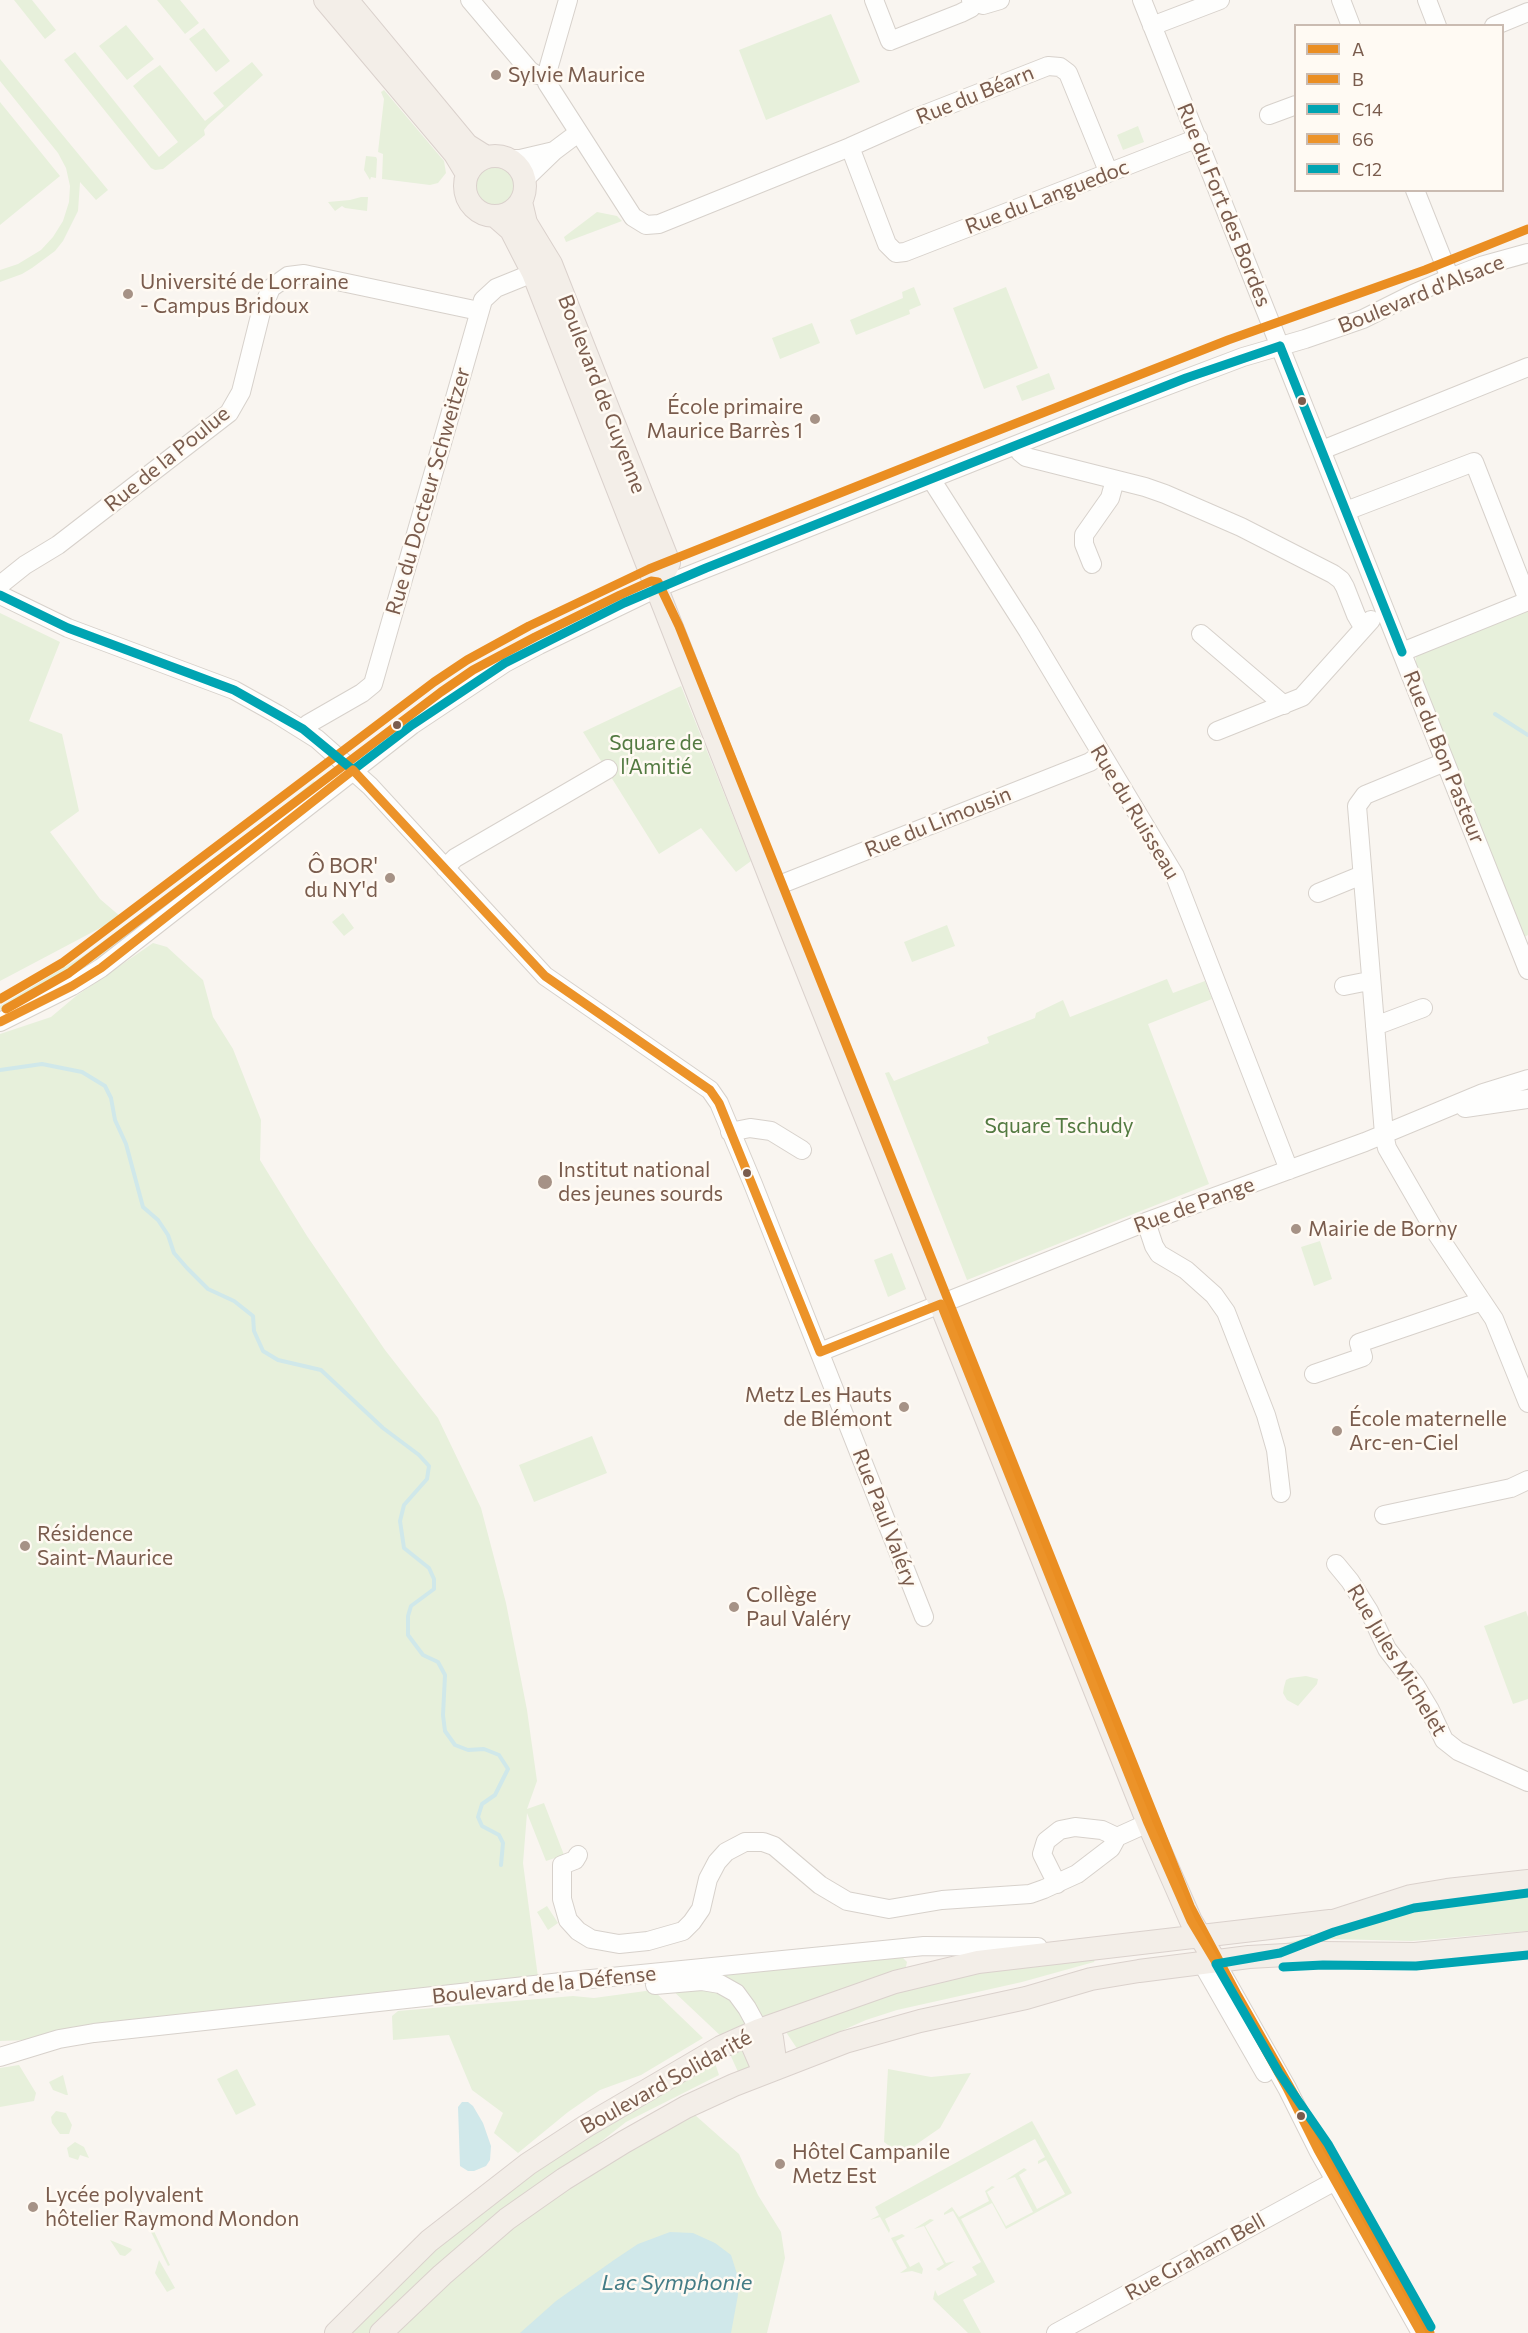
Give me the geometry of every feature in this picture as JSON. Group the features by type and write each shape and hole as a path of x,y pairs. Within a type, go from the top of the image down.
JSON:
{"main road":[{"path":"325,0 455,154 467,174"},
{"path":"347,0 467,145 486,157"},
{"path":"486,157 509,159 522,171 523,191 514,209 495,216 478,211 471,204 465,187 467,174 472,167 486,157"},
{"name":"Boulevard de Guyenne","path":"523,191 526,223 551,264 588,386 657,588 1148,1823 1202,1950"},
{"name":"Boulevard de Guyenne","path":"495,216 511,230 588,386"},
{"name":"Boulevard Solidarité","path":"381,2333 433,2283 507,2219 564,2180 624,2142 686,2107 770,2070 887,2030 1026,1998 1091,1978 1202,1950 1330,1921 1411,1896 1528,1881"},
{"name":"Boulevard Solidarité","path":"336,2333 429,2241 528,2164 586,2126 711,2052 758,2031 895,1982 978,1962 1091,1949 1415,1954 1528,1943"},
{"path":"758,2031 772,2038 770,2070"}],"street":[{"path":"470,0 530,71 537,75 547,75"},
{"path":"523,191 554,151 578,133 550,89 547,75 568,0"},
{"path":"874,0 890,41 961,13 971,8 973,2 983,5 1000,0"},
{"name":"Rue du Fort des Bordes","path":"1142,0 1346,511"},
{"path":"1152,26 1220,0"},
{"path":"1341,0 1350,24"},
{"path":"1427,0 1436,24"},
{"path":"1499,24 1528,12"},
{"name":"Rue du Béarn","path":"578,133 633,217 646,225 659,224 1048,66 1060,67 1068,73 1108,171"},
{"path":"1269,115 1294,106"},
{"name":"Rue du Languedoc","path":"850,147 887,244 896,253 905,252 1108,171 1198,138"},
{"path":"509,159 520,159 554,151"},
{"path":"1416,192 1450,278"},
{"path":"533,273 540,269 543,250"},
{"name":"Boulevard d'Alsace","path":"0,1022 72,986 101,968 412,725 505,663 657,588 1186,378 1243,357 1374,315 1413,294 1450,278 1481,266 1528,253"},
{"name":"Rue du Docteur Schweitzer","path":"303,729 363,693 373,684 483,300 489,293 533,273"},
{"name":"Rue de la Poulue","path":"0,585 25,565 58,545 229,413 240,392 261,312 271,288 288,276 304,274 479,311"},
{"path":"1322,450 1528,367"},
{"path":"1017,446 1026,457 1145,487 1204,511 1333,574 1341,580 1345,587 1363,627"},
{"path":"1346,511 1474,462 1528,601 1402,652"},
{"name":"Rue du Ruisseau","path":"931,479 1028,632 1175,876 1289,1170"},
{"path":"1092,564 1084,544 1084,535 1110,498 1115,480"},
{"name":"Rue du Bon Pasteur","path":"1346,511 1528,970"},
{"name":"Rue Paul Valéry","path":"0,595 68,628 234,690 303,729 370,786 546,976 710,1090 719,1103 924,1617"},
{"path":"1217,730 1284,705 1309,691 1363,627 1386,612"},
{"path":"1201,634 1284,705"},
{"name":"Rue du Limousin","path":"774,887 1090,762 1101,754"},
{"path":"1445,762 1361,798 1357,812 1384,1134 1387,1148 1435,1231 1494,1319 1528,1403"},
{"path":"445,868 455,858 608,769"},
{"path":"1318,893 1362,875"},
{"path":"1344,986 1370,981"},
{"path":"1375,1026 1423,1008"},
{"name":"Rue de Pange","path":"820,1352 1146,1222 1528,1079"},
{"name":"Rue de Pange","path":"1448,1109 1528,1099"},
{"path":"730,1132 750,1128 771,1131 802,1150"},
{"path":"1146,1222 1159,1254 1186,1270 1214,1295 1226,1312 1266,1415 1276,1450 1281,1493"},
{"path":"1314,1374 1363,1357 1359,1343 1482,1301"},
{"path":"1384,1515 1510,1488 1528,1480"},
{"name":"Rue Jules Michelet","path":"1336,1564 1369,1611 1387,1649 1415,1685 1444,1740 1458,1751 1528,1782"},
{"path":"578,1855 575,1860 562,1865 562,1899 568,1920 578,1931 591,1939 619,1944 648,1941 683,1931 693,1922 701,1909 708,1879 717,1862 726,1852 745,1842 763,1842 774,1846 836,1895 857,1904 882,1908 904,1908 942,1900 1030,1894 1077,1874 1111,1848 1117,1837 1148,1823"},
{"path":"1057,1884 1042,1854 1046,1841 1060,1830 1076,1827 1102,1830 1117,1837"},
{"name":"Boulevard de la Défense","path":"0,2057 59,2039 93,2033 571,1981 924,1946 1091,1949"},
{"path":"1202,1950 1287,2088 1318,2150 1421,2333"},
{"path":"571,1981 639,1986 702,1981 720,1983 736,1994 747,2008 758,2031"},
{"name":"Rue Graham Bell","path":"1056,2333 1335,2181"}],"green space":[{"path":"14,0 32,0 56,30 45,39"},
{"path":"157,0 180,0 199,23 185,34"},
{"path":"831,14 860,82 766,120 739,50"},
{"path":"126,25 154,59 127,80 99,46"},
{"path":"204,28 230,61 216,72 189,39"},
{"path":"75,52 159,157 178,142 133,86 146,75 160,65 205,121 224,106 213,93 252,62 263,75 208,125 204,130 205,135 163,169 155,170 151,168 64,60"},
{"path":"0,59 108,190 96,200 80,182 78,211 63,241 55,251 22,274 0,282 0,270 18,264 41,250 53,237 63,221 69,202 70,186 66,168 58,153 0,81"},
{"path":"384,90 444,161 446,173 438,183 430,185 382,179 383,154 378,152 384,99 381,92"},
{"path":"0,102 60,176 0,225"},
{"path":"1138,126 1144,142 1123,150 1117,135"},
{"path":"366,156 377,159 376,178 371,177 370,180 364,170"},
{"path":"495,165 503,166 510,171 515,178 515,194 510,201 503,206 495,207 487,206 480,201 475,194 474,186 475,178 480,171 487,166"},
{"path":"368,197 367,211 342,206 335,211 328,202 350,200"},
{"path":"597,212 617,216 622,221 566,242 564,237"},
{"path":"914,287 921,305 909,310 910,314 856,335 850,320 903,298 902,292"},
{"path":"1006,287 1038,368 984,389 953,308"},
{"path":"812,323 820,343 780,359 772,338"},
{"path":"1049,373 1055,389 1022,401 1016,386"},
{"path":"1528,610 1528,935 1522,938 1415,668 1416,657 1425,649"},
{"path":"0,613 60,642 29,721 62,734 79,811 50,832 100,899 121,917 0,981"},
{"name":"Square de l'Amitié","path":"681,686 751,861 736,872 701,828 659,854 583,732"},
{"path":"314,781 318,786 269,824 263,822"},
{"path":"232,844 236,848 235,851 197,881 193,881 190,876"},
{"path":"180,883 184,891 169,903 164,903 161,898"},
{"path":"343,913 354,928 344,936 332,922"},
{"path":"132,920 138,924 136,929 97,959 58,984 0,1010 0,1006 83,956"},
{"path":"947,925 955,946 912,962 904,942"},
{"path":"153,943 167,947 203,980 213,1017 233,1049 261,1120 260,1160 307,1236 385,1350 438,1418 481,1508 506,1603 527,1710 537,1781 527,1809 544,1803 564,1855 546,1861 527,1813 523,1863 539,1985 59,2039 0,2041 0,1034 51,1017 76,996"},
{"name":"Square Tschudy","path":"1167,979 1173,993 1205,981 1212,999 1148,1024 1209,1184 967,1280 885,1073 889,1072 894,1081 989,1043 987,1037 1035,1018 1036,1013 1063,1000 1070,1017"},
{"path":"1320,1241 1332,1279 1314,1286 1301,1247"},
{"path":"892,1253 906,1289 888,1297 874,1260"},
{"path":"592,1436 607,1473 534,1502 519,1465"},
{"path":"1526,1611 1528,1617 1528,1699 1513,1704 1484,1626"},
{"path":"1306,1676 1318,1679 1317,1684 1298,1706 1287,1700 1283,1693 1284,1687 1286,1680 1290,1678"},
{"path":"1528,1889 1528,1931 1412,1941 1331,1939 1310,1946 1278,1945 1448,1899"},
{"path":"547,1906 558,1923 548,1930 537,1912"},
{"path":"897,1957 907,1962 905,1971 764,2020 712,1976 724,1969 744,1973"},
{"path":"1096,1957 1094,1962 1022,1982 897,2010 866,2020 798,2050 786,2032 908,1988 980,1970"},
{"path":"693,1986 724,1994 741,2009 747,2026 724,2039 670,1988"},
{"path":"653,1990 703,2038 641,2075 600,2090 568,2112 518,2153 494,2133 503,2113 472,2090 449,2035 393,2040 392,2016 398,2011 573,1996 594,1998"},
{"path":"741,2048 755,2065 739,2074 729,2052"},
{"path":"714,2060 719,2075 626,2122 430,2275 369,2333 347,2333 420,2261 499,2193 573,2144"},
{"path":"19,2065 36,2093 34,2101 0,2107 0,2068"},
{"path":"237,2069 256,2105 236,2115 217,2079"},
{"path":"888,2069 931,2077 971,2073 940,2128 901,2155 884,2142"},
{"path":"63,2075 68,2095 53,2090 49,2082"},
{"path":"686,2107 739,2154 758,2195 781,2232 785,2258 767,2333 382,2333 442,2275"},
{"path":"56,2111 66,2113 72,2125 69,2134 60,2134 52,2123 51,2117"},
{"path":"1032,2121 1072,2193 1006,2229 992,2203 961,2219 995,2282 963,2300 981,2333 968,2333 933,2299 935,2290 938,2296 977,2275 972,2267 981,2262 953,2211 944,2215 944,2213 952,2207 959,2217 989,2201 985,2191 992,2186 995,2187 987,2192 1006,2226 1033,2212 1015,2177 1006,2180 1024,2168 1027,2170 1019,2175 1037,2209 1065,2194 1046,2160 1038,2164 1038,2161 1045,2157 1035,2139 885,2219 889,2233 880,2217 870,2220 879,2215 875,2207"},
{"path":"75,2142 84,2147 89,2158 80,2155 78,2160 69,2157 67,2148"},
{"path":"138,2206 152,2227 170,2265 168,2266"},
{"path":"930,2219 934,2220 925,2226 946,2263 955,2261 939,2271 936,2269 944,2264 924,2226 914,2229"},
{"path":"902,2234 905,2236 896,2241 910,2267 919,2262 923,2269 922,2274 912,2271 900,2273 907,2268 891,2238"},
{"path":"110,2240 132,2249 125,2256 120,2255"},
{"path":"159,2260 175,2288 167,2292 155,2273"}],"water":[{"path":"462,2102 468,2102 473,2106 483,2123 491,2146 490,2160 486,2166 474,2171 468,2171 460,2166 458,2107"},
{"name":"Lac Symphonie","path":"670,2232 693,2233 715,2243 731,2255 737,2274 738,2295 731,2333 520,2333 556,2301 614,2260 638,2244"}],"waterway":[{"path":"1495,714 1528,735"},
{"path":"0,1070 42,1064 82,1072 105,1086 111,1098 115,1120 126,1144 143,1207 158,1220 168,1235 174,1253 208,1289 234,1301 253,1316 254,1331 263,1351 278,1360 321,1370 383,1428 419,1455 429,1466 427,1479 404,1505 400,1521 404,1548 429,1568 434,1579 434,1589 411,1606 408,1616 408,1635 423,1655 438,1662 445,1675 443,1715 445,1731 455,1745 468,1750 484,1749 499,1755 508,1769 495,1795 482,1804 478,1817 482,1826 499,1835 503,1843 501,1865"}],"transit line":[{"name":"A","path":"0,999 62,963 434,682 467,660 529,626 649,569 943,452 1228,340 1425,270 1528,229"},
{"name":"C14","path":"1280,346 1402,652"},
{"name":"C14","path":"353,770 412,725 505,663 624,603 706,568 1186,378 1280,346"},
{"name":"B","path":"6,1009 69,973 473,670 620,595 651,581 658,582 679,626 1190,1906 1238,1996 1430,2333"},
{"name":"C14","path":"0,595 68,628 234,690 303,729 353,770"},
{"name":"66","path":"0,1022 72,986 101,968 353,770 545,976 710,1090 719,1103 820,1352 941,1304 1148,1823 1191,1921 1233,1991 1287,2088 1318,2150 1421,2333"},
{"name":"C12","path":"1431,2327 1328,2144 1279,2073 1216,1964 1280,1953 1334,1932 1414,1908 1528,1893"},
{"name":"C12","path":"1283,1967 1416,1966 1528,1955"}],"place":[{"name":"Sylvie Maurice","path":"496,75"},
{"name":"Université de Lorraine - Campus Bridoux","path":"128,294"},
{"name":"École primaire Maurice Barrès 1","path":"815,419"},
{"name":"Ô BOR' du NY'd","path":"390,878"},
{"name":"Institut national des jeunes sourds","path":"545,1182"},
{"name":"Mairie de Borny","path":"1296,1229"},
{"name":"Metz Les Hauts de Blémont","path":"904,1407"},
{"name":"École maternelle Arc-en-Ciel","path":"1337,1431"},
{"name":"Résidence Saint-Maurice","path":"25,1546"},
{"name":"Collège Paul Valéry","path":"734,1607"},
{"name":"Hôtel Campanile Metz Est","path":"780,2164"},
{"name":"Lycée polyvalent hôtelier Raymond Mondon","path":"33,2207"}]}
